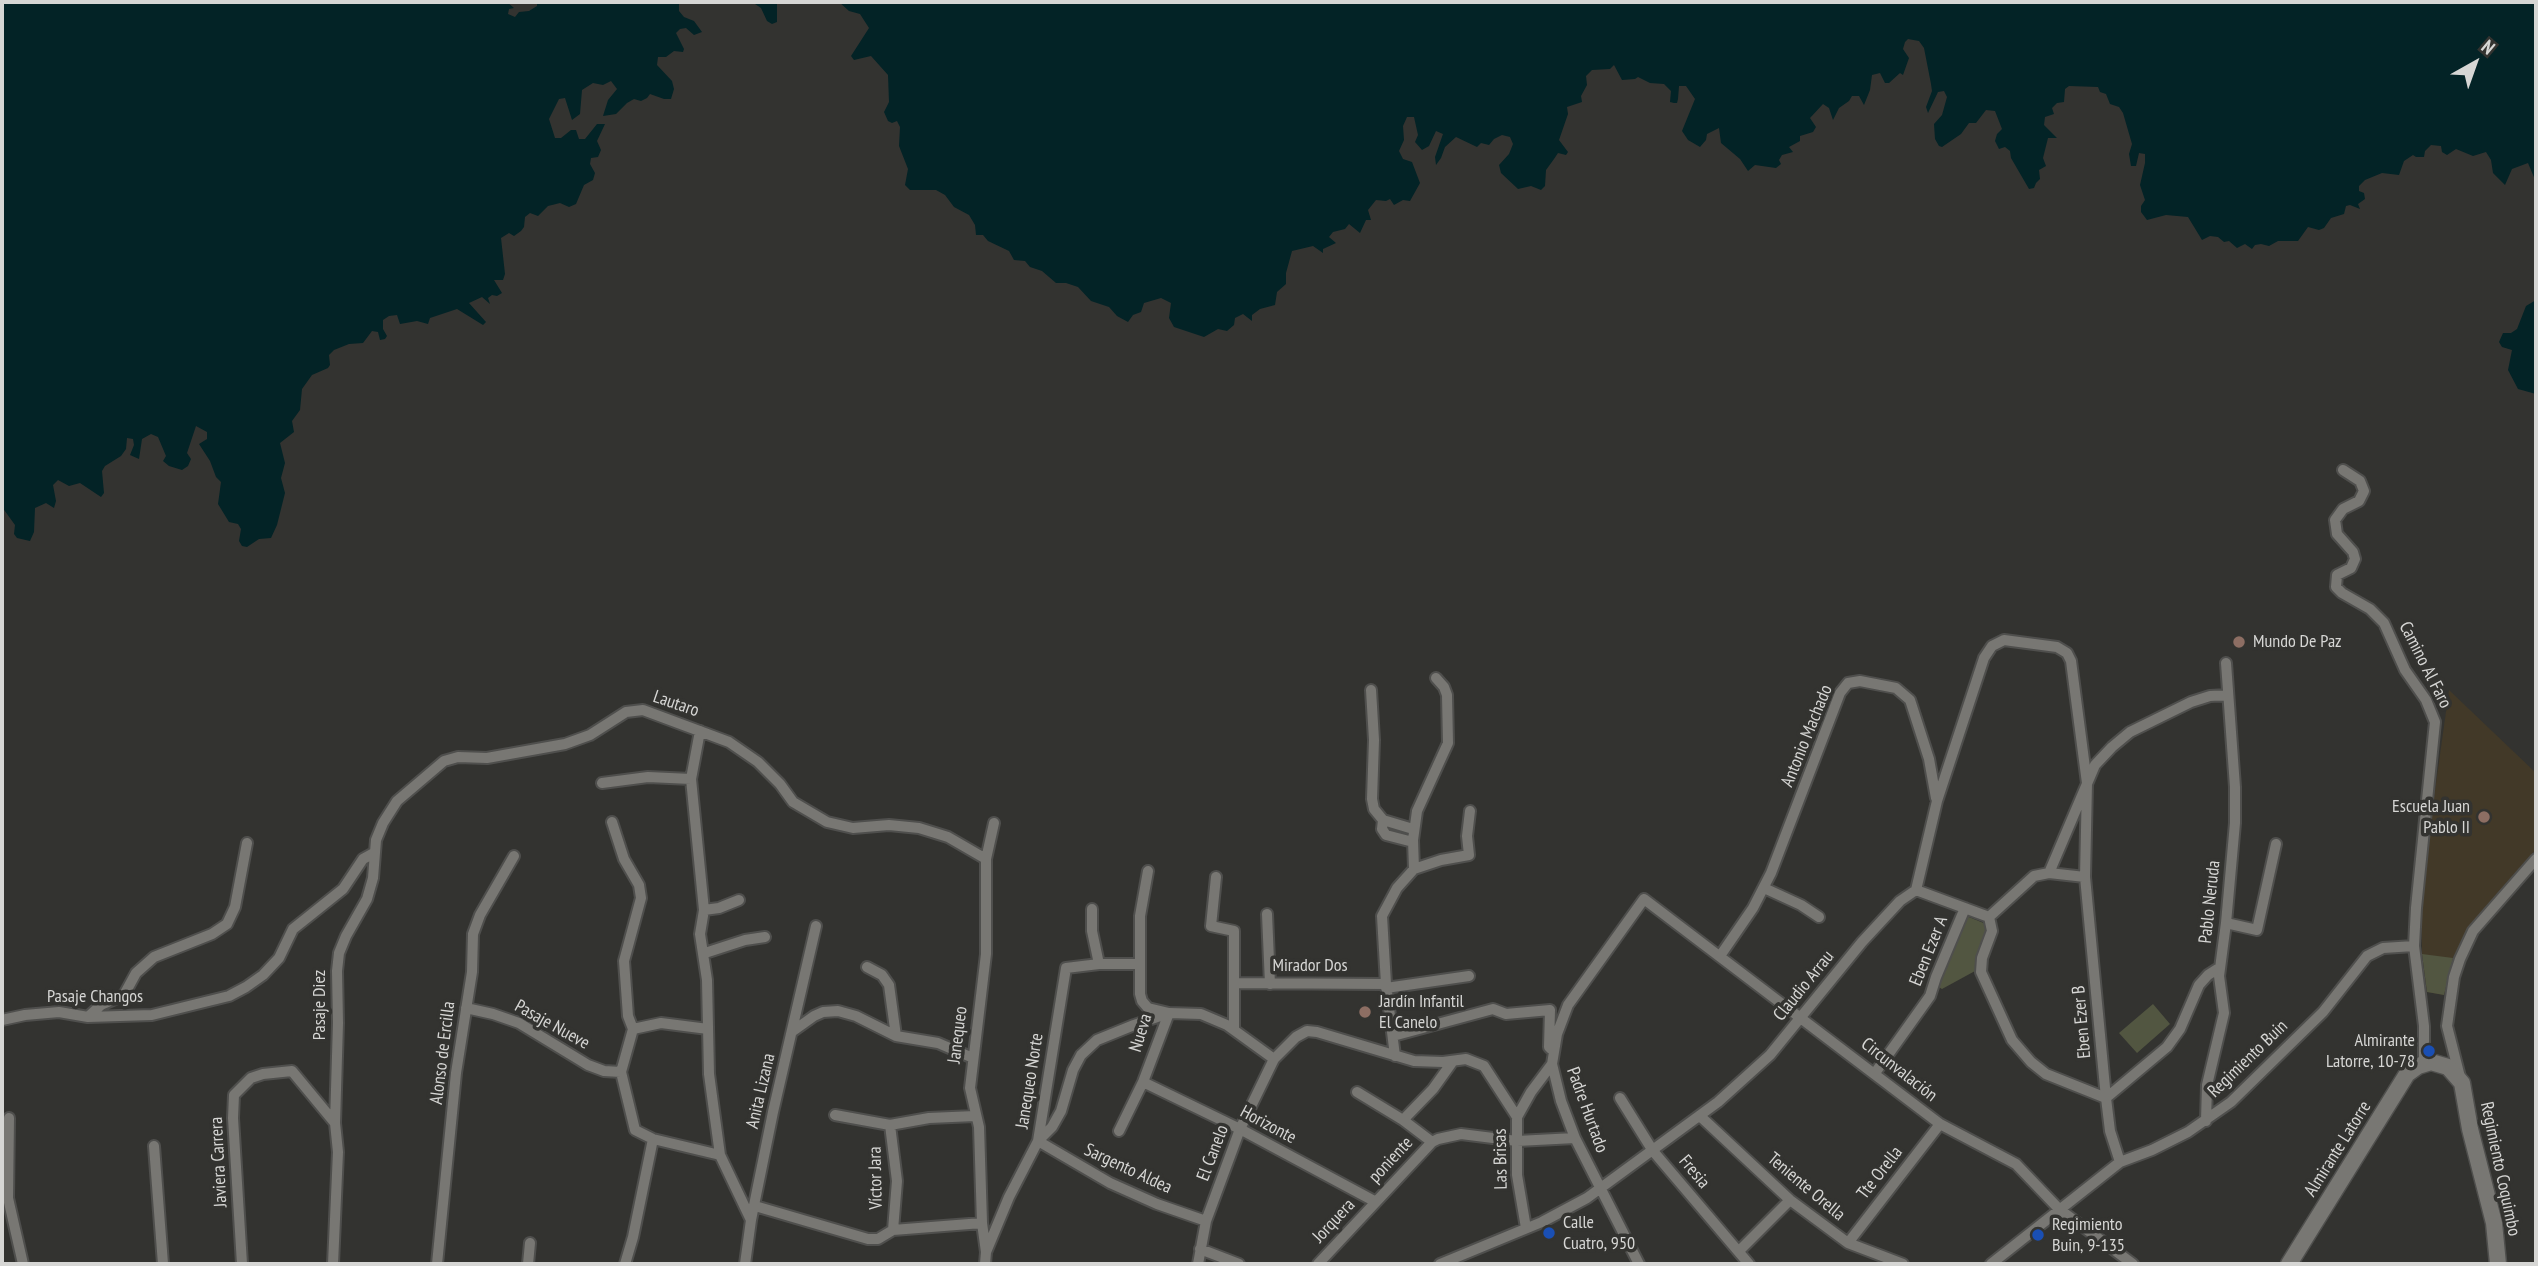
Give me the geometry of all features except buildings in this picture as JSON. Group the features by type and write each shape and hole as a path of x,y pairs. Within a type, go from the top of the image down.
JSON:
{"main road":[{"path":"2424,1063 2448,1067 2462,1083"},
{"name":"Almirante Latorre","path":"2289,1264 2407,1074 2424,1063"},
{"name":"Regimiento Coquimbo","path":"2462,1083 2470,1129 2494,1223 2498,1264"}],"street":[{"name":"Camino Al Faro","path":"2343,470 2360,481 2364,491 2359,501 2343,509 2335,520 2337,534 2353,552 2355,559 2351,568 2337,575 2336,587 2370,609 2384,623 2405,670 2426,701 2435,722 2414,946 2424,1026 2424,1063"},
{"name":"Eben Ezer B","path":"1937,801 1989,650 2000,641 2009,640 2057,647 2067,653 2071,661 2087,783 2085,877 2106,1098 2110,1131 2120,1162"},
{"name":"Pablo Neruda","path":"2106,1098 2167,1047 2180,1029 2199,985 2219,968 2226,923 2236,805 2226,663"},
{"path":"1414,869 1413,829 1422,796 1448,743 1447,695 1436,678"},
{"name":"Antonio Machado","path":"1720,956 1743,925 1764,888 1840,693 1848,683 1860,681 1896,688 1910,700 1928,759 1937,801"},
{"path":"1371,690 1374,809 1384,820 1413,829"},
{"path":"2049,873 2095,765 2130,732 2191,702 2210,696 2228,695"},
{"name":"Lautaro","path":"374,853 383,823 397,801 438,765 450,759 486,758 565,744 590,735 626,712 637,710 729,741 758,762 793,802 827,822 853,828 889,825 919,828 955,840 986,859"},
{"path":"699,731 691,779 704,910 700,934 705,953 709,1074 720,1155 751,1220"},
{"path":"602,783 648,777 691,779"},
{"path":"1916,890 1937,801"},
{"path":"1395,1056 1386,986 1382,916 1397,888 1414,869 1469,855 1469,811"},
{"path":"1384,820 1382,829 1386,835 1413,842"},
{"path":"612,822 624,859 641,891 624,961 628,1016 633,1029 621,1072 635,1130 653,1139 720,1155"},
{"name":"Janequeo","path":"986,1252 982,1223 979,1127 970,1088 986,945 986,859 994,822"},
{"path":"88,1017 101,1005 124,995 136,973 153,957 212,934 227,924 235,907 247,844"},
{"path":"2226,923 2257,930 2276,844"},
{"name":"Pasaje Changos","path":"2,1020 59,1012 88,1017 152,1014 229,996 263,975 279,958 293,929 343,890 363,859 374,853"},
{"name":"Pasaje Diez","path":"335,1124 338,961 346,936 368,899 373,878 374,853"},
{"name":"Alonso de Ercilla","path":"437,1264 456,1073 472,972 473,934 480,915 514,856"},
{"path":"2462,1083 2446,1026 2454,977 2473,931 2536,859"},
{"name":"Nueva","path":"1119,1131 1143,1082 1169,1013 1148,1008 1142,1001 1138,964 1140,916 1148,871"},
{"path":"2085,877 2049,873 2034,876 1989,917 1992,931 1982,958 1981,972 2012,1040 2024,1055 2046,1074 2106,1098"},
{"path":"1216,877 1211,926 1234,931 1234,1030"},
{"path":"1764,888 1801,905 1819,917"},
{"name":"Eben Ezer A","path":"1916,890 1989,917"},
{"name":"Claudio Arrau","path":"1440,1264 1565,1211 1700,1116 1753,1072 1802,1017 1862,942 1900,901 1916,890"},
{"name":"Circunvalación","path":"1644,899 1940,1125 2016,1164 2059,1209 2133,1264"},
{"name":"Padre Hurtado","path":"1639,1264 1575,1138 1561,1101 1553,1058 1557,1034 1568,1005 1644,899"},
{"path":"704,910 719,908 739,900"},
{"name":"Eben Ezer A","path":"1875,1073 1930,996 1965,908"},
{"path":"1092,909 1092,931 1099,964"},
{"path":"1267,914 1270,984"},
{"name":"Anita Lizana","path":"745,1264 751,1220 816,926"},
{"path":"705,953 745,940 765,937"},
{"name":"Regimiento Buin","path":"1991,1264 2120,1162 2168,1142 2206,1121 2243,1091 2323,1012 2367,956 2383,948 2414,946"},
{"name":"Janequeo Norte","path":"985,1264 986,1252 1017,1178 1038,1142 1066,968 1099,964 1138,964"},
{"path":"867,967 882,975 889,985 896,1036"},
{"path":"2206,1121 2207,1085 2224,1013 2219,968"},
{"name":"Mirador Dos","path":"1234,983 1386,986 1469,976"},
{"name":"Pasaje Nueve","path":"466,1008 519,1023 588,1065 604,1071 621,1072"},
{"path":"1393,1036 1493,1009 1506,1014 1550,1010 1549,1047 1553,1058 1517,1117"},
{"path":"791,1034 805,1021 830,1011 856,1016 896,1036 938,1043 973,1058"},
{"path":"1038,1142 1057,1118 1073,1070 1087,1048 1103,1037 1169,1013 1201,1014 1219,1020 1274,1059"},
{"path":"633,1029 661,1023 708,1029"},
{"path":"2424,1026 2446,1026"},
{"name":"Las Brisas","path":"1274,1059 1299,1034 1312,1031 1424,1062 1472,1060 1484,1066 1517,1117 1518,1193 1526,1228"},
{"name":"El Canelo","path":"1198,1264 1206,1221 1240,1129 1274,1059"},
{"path":"1403,1119 1433,1089 1453,1061"},
{"name":"Javiera Carrera","path":"242,1264 234,1095 251,1078 292,1071 335,1124"},
{"name":"Horizonte","path":"1143,1082 1240,1129 1376,1202"},
{"path":"1357,1092 1403,1119 1432,1142 1461,1134 1517,1141 1575,1138"},
{"name":"Fresia","path":"1620,1098 1653,1151 1749,1264"},
{"path":"835,1115 890,1125 929,1118 975,1116"},
{"name":"Teniente Orella","path":"1700,1116 1790,1200 1848,1243 1903,1264"},
{"path":"9,1118 8,1198 23,1264"},
{"path":"334,1264 338,1152 335,1124"},
{"name":"Víctor Jara","path":"890,1125 897,1181 893,1230"},
{"name":"Tte Orella","path":"1848,1243 1940,1125"},
{"path":"625,1264 653,1139"},
{"name":"Sargento Aldea","path":"1038,1142 1134,1194 1206,1221"},
{"name":"poniente","path":"1376,1202 1432,1142"},
{"path":"155,1146 163,1264"},
{"path":"1739,1251 1790,1200"},
{"name":"Jorquera","path":"1318,1264 1376,1202"},
{"path":"755,1206 869,1239 878,1238 893,1230 982,1223"},
{"path":"528,1264 530,1243"},
{"path":"1200,1249 1239,1264"}],"shaded area":[{"name":"Escuela Juan Pablo II","path":"2449,690 2536,773 2536,849 2467,930 2453,958 2444,995 2427,992 2422,953 2421,891"}],"green space":[{"path":"1964,915 1986,924 1988,929 1975,961 1975,971 1942,989 1937,986"},
{"path":"2422,954 2453,958 2444,995 2427,992"},
{"path":"2153,1004 2170,1024 2137,1053 2119,1033"}],"water":[{"path":"2,2 507,2 514,8 509,9 508,14 515,17 519,12 529,11 537,6 537,2 679,2 679,11 684,17 694,21 702,32 694,35 686,28 680,29 676,33 683,52 674,51 666,57 658,57 657,65 672,81 674,89 671,99 650,94 641,101 634,99 627,103 616,114 603,116 608,100 617,89 611,81 603,85 593,83 582,90 580,114 572,120 565,98 559,99 549,119 555,138 561,138 571,130 576,130 579,139 585,139 597,124 605,124 597,141 601,150 598,157 591,158 590,164 595,173 593,180 584,185 576,204 569,207 560,203 548,206 538,216 530,213 525,217 521,231 514,236 509,233 501,238 505,274 503,280 494,280 502,293 488,298 490,304 482,297 469,303 486,322 483,325 457,309 430,318 428,324 417,321 400,324 397,315 389,316 383,320 383,329 387,336 385,339 380,340 378,332 372,331 363,343 349,344 329,355 328,368 312,375 302,389 300,410 292,421 294,432 280,443 285,463 281,478 285,493 271,538 259,539 247,547 242,546 239,541 241,529 238,524 229,522 218,504 221,482 199,444 207,439 207,432 196,426 187,453 191,459 188,466 182,470 163,461 166,456 158,437 151,434 142,439 139,459 130,455 133,439 127,438 126,449 121,456 102,471 104,493 101,497 80,483 69,486 58,480 53,485 56,501 54,508 46,503 35,508 34,532 30,541 17,538 14,534 15,525 2,507"},
{"path":"752,2 777,2 777,22 772,24 767,21 761,8"},
{"path":"839,2 2536,2 2536,182 2528,163 2512,169 2505,185 2493,173 2491,160 2486,152 2473,156 2456,149 2447,155 2442,152 2441,146 2431,145 2425,151 2424,157 2413,155 2404,161 2399,175 2382,173 2365,180 2359,186 2365,199 2358,204 2360,209 2346,206 2344,214 2331,218 2324,228 2319,230 2308,227 2298,241 2278,241 2269,246 2255,245 2252,249 2245,244 2237,248 2218,237 2210,236 2202,240 2188,217 2166,215 2147,220 2141,212 2145,200 2140,185 2145,154 2139,153 2136,166 2131,166 2129,154 2132,144 2123,113 2119,107 2110,104 2106,94 2100,92 2098,87 2069,86 2065,89 2064,102 2057,103 2052,108 2054,114 2045,117 2044,125 2057,138 2048,138 2043,158 2046,166 2039,170 2040,179 2034,188 2029,189 2011,158 2010,151 2005,147 1999,149 1995,141 2002,129 1995,111 1986,110 1976,123 1969,123 1961,134 1942,147 1939,146 1935,139 1934,124 1942,115 1947,97 1944,91 1938,92 1928,113 1926,107 1932,91 1924,48 1919,41 1908,39 1905,42 1903,49 1909,58 1903,75 1900,73 1889,83 1885,83 1880,73 1872,75 1864,105 1859,96 1852,96 1839,108 1833,120 1829,108 1823,104 1810,118 1816,127 1813,132 1800,136 1800,141 1789,147 1793,152 1782,155 1779,160 1781,164 1776,168 1755,165 1748,171 1740,159 1721,143 1719,128 1707,134 1700,147 1688,140 1682,131 1695,99 1686,86 1679,86 1677,103 1670,102 1671,91 1664,84 1650,83 1638,77 1622,80 1614,65 1610,69 1592,70 1586,76 1587,85 1581,96 1582,102 1567,107 1568,114 1559,140 1568,152 1566,155 1558,153 1546,170 1545,186 1541,190 1531,186 1518,189 1501,173 1499,165 1509,154 1513,144 1510,137 1502,135 1489,145 1481,143 1477,147 1456,137 1445,147 1436,165 1435,157 1443,134 1436,131 1429,146 1422,150 1415,142 1418,135 1414,117 1407,117 1403,126 1404,140 1399,151 1403,159 1412,162 1420,183 1410,201 1403,200 1394,205 1390,199 1376,200 1368,210 1371,220 1366,220 1360,233 1349,224 1345,229 1333,232 1329,237 1336,243 1323,249 1323,253 1313,246 1292,251 1286,284 1277,292 1275,305 1260,309 1252,315 1252,321 1243,314 1235,318 1234,325 1227,331 1218,329 1204,337 1174,327 1169,318 1171,303 1161,298 1144,303 1141,312 1133,315 1128,322 1117,316 1109,307 1091,301 1078,287 1056,283 1025,261 1014,260 1009,251 988,241 983,235 976,235 975,225 969,215 954,207 945,195 936,190 910,190 905,185 908,169 899,146 900,127 897,121 888,121 884,112 889,102 888,75 871,56 854,60 851,56 869,28 860,14 849,11"},
{"path":"2536,300 2536,394 2518,389 2508,370 2512,350 2502,347 2499,342 2503,333 2511,333 2517,329 2526,306"}],"place":[{"name":"Mundo De Paz","path":"2239,642"},
{"name":"Escuela Juan Pablo II","path":"2484,817"},
{"name":"Jardín Infantil El Canelo","path":"1365,1012"},
{"name":"Almirante Latorre, 10-78","path":"2429,1051"},
{"name":"Calle Cuatro, 950","path":"1549,1233"},
{"name":"Regimiento Buin, 9-135","path":"2038,1235"}]}
